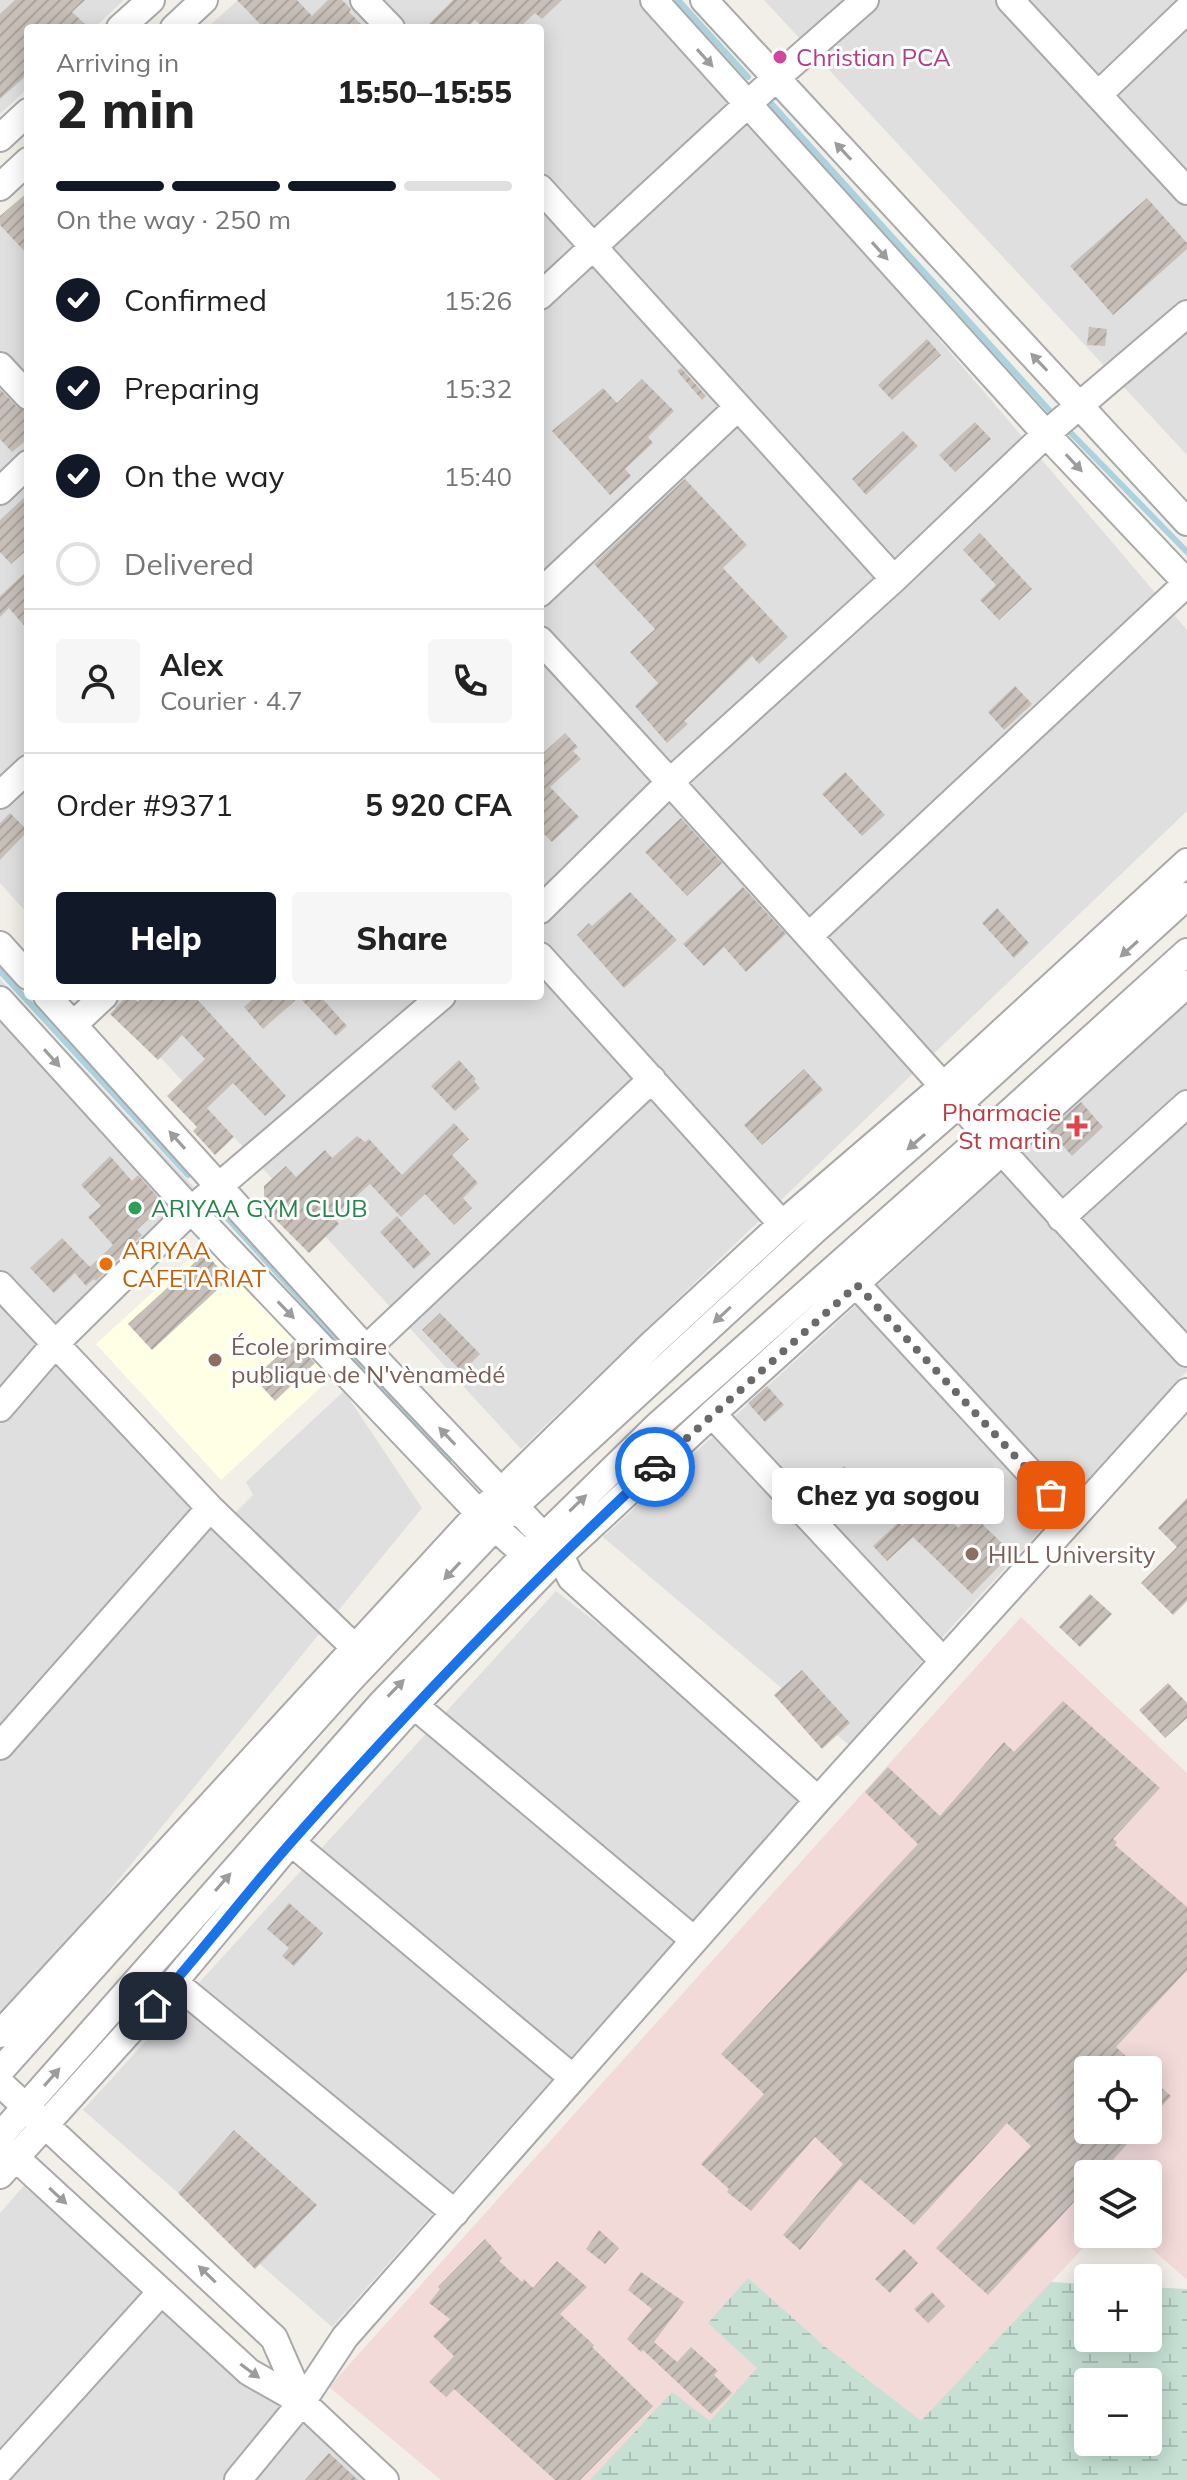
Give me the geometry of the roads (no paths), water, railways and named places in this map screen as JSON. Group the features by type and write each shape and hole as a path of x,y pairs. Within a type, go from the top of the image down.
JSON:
{"street":[{"path":"124,24 151,0"},
{"path":"178,24 204,0"},
{"path":"364,0 387,24"},
{"path":"654,0 1046,434 1187,583 810,935"},
{"path":"704,0 1187,522"},
{"path":"544,292 865,0"},
{"path":"1010,0 1187,191"},
{"path":"1098,95 1187,10"},
{"path":"0,138 24,116"},
{"path":"0,187 24,165"},
{"path":"544,192 894,579"},
{"path":"544,906 671,781 894,579 1046,434 1187,314"},
{"path":"0,366 24,392"},
{"path":"544,589 737,408"},
{"path":"0,491 24,468"},
{"path":"544,644 810,935 1061,1218 1187,1353"},
{"path":"0,795 24,773"},
{"path":"0,2034 354,1647 507,1500 816,1229 1187,862"},
{"path":"507,1500 652,1344 782,1224 952,1094 1187,896"},
{"path":"0,945 24,972"},
{"path":"36,2114 174,1982 291,1842 415,1706 555,1560 857,1285 994,1143 1187,952"},
{"path":"544,960 782,1224"},
{"path":"555,1560 657,1426 1187,984"},
{"path":"0,1000 191,1210 486,1520 525,1555 555,1560"},
{"path":"51,1000 507,1500 555,1560 818,1800"},
{"path":"73,1025 100,1000"},
{"path":"0,1408 55,1344 217,1185 437,1000"},
{"path":"366,1349 652,1079"},
{"path":"1061,1218 1187,1104"},
{"path":"0,1285 210,1508 354,1647"},
{"path":"857,1285 1072,1518"},
{"path":"238,2480 302,2402 345,2337 818,1800 1187,1392"},
{"path":"712,1414 943,1661"},
{"path":"0,1746 210,1508"},
{"path":"0,2071 349,1681 486,1520"},
{"path":"385,2480 302,2402 249,2372 4,2153 381,1704 525,1555"},
{"path":"415,1706 694,1940"},
{"path":"291,1842 573,2078"},
{"path":"174,1982 455,2213"},
{"path":"0,2083 274,2338 302,2402"},
{"path":"0,2470 160,2293"}],"waterway":[{"path":"678,0 748,77"},
{"path":"769,101 1049,410"},
{"path":"1069,431 1187,552"},
{"path":"0,971 24,997"},
{"path":"27,1000 188,1175"},
{"path":"228,1219 448,1461"}],"place":[{"name":"Christian PCA","path":"780,57"},
{"name":"Pharmacie St martin","path":"1077,1126"},
{"name":"ARIYAA GYM CLUB","path":"135,1208"},
{"name":"ARIYAA CAFETARIAT","path":"106,1264"},
{"name":"École primaire publique de N'vènamèdé","path":"215,1360"},
{"name":"Chez ya sogou","path":"1051,1495"},
{"name":"HILL University","path":"972,1554"}]}
